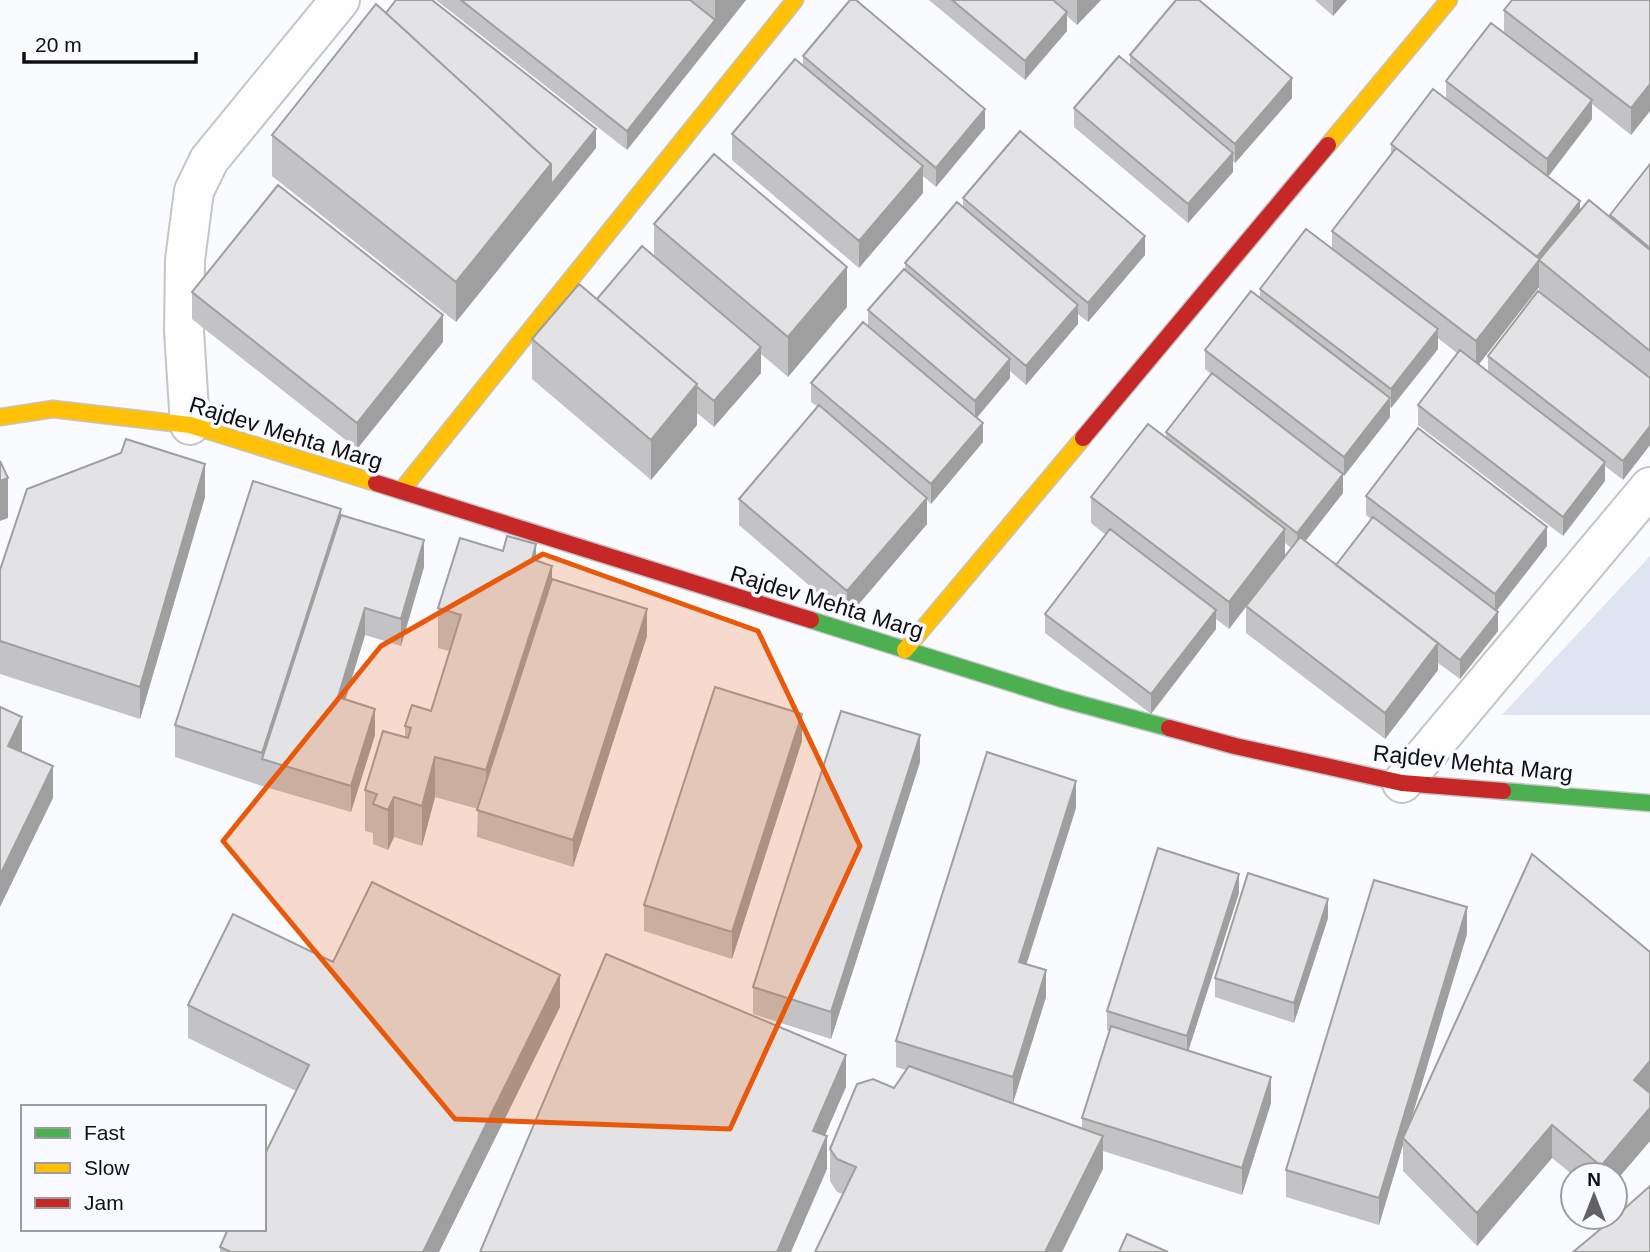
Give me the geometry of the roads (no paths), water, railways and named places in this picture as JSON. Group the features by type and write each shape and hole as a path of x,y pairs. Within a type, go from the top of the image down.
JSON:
{"street":[{"path":"190,425 184,331 185,260 194,191 209,160 340,0"},
{"path":"401,491 795,0"},
{"path":"905,650 1449,0"},
{"name":"Rajdev Mehta Marg","path":"0,417 53,409 190,425 1062,699 1248,749 1402,783 1650,803"},
{"path":"1402,783 1650,487"}]}
